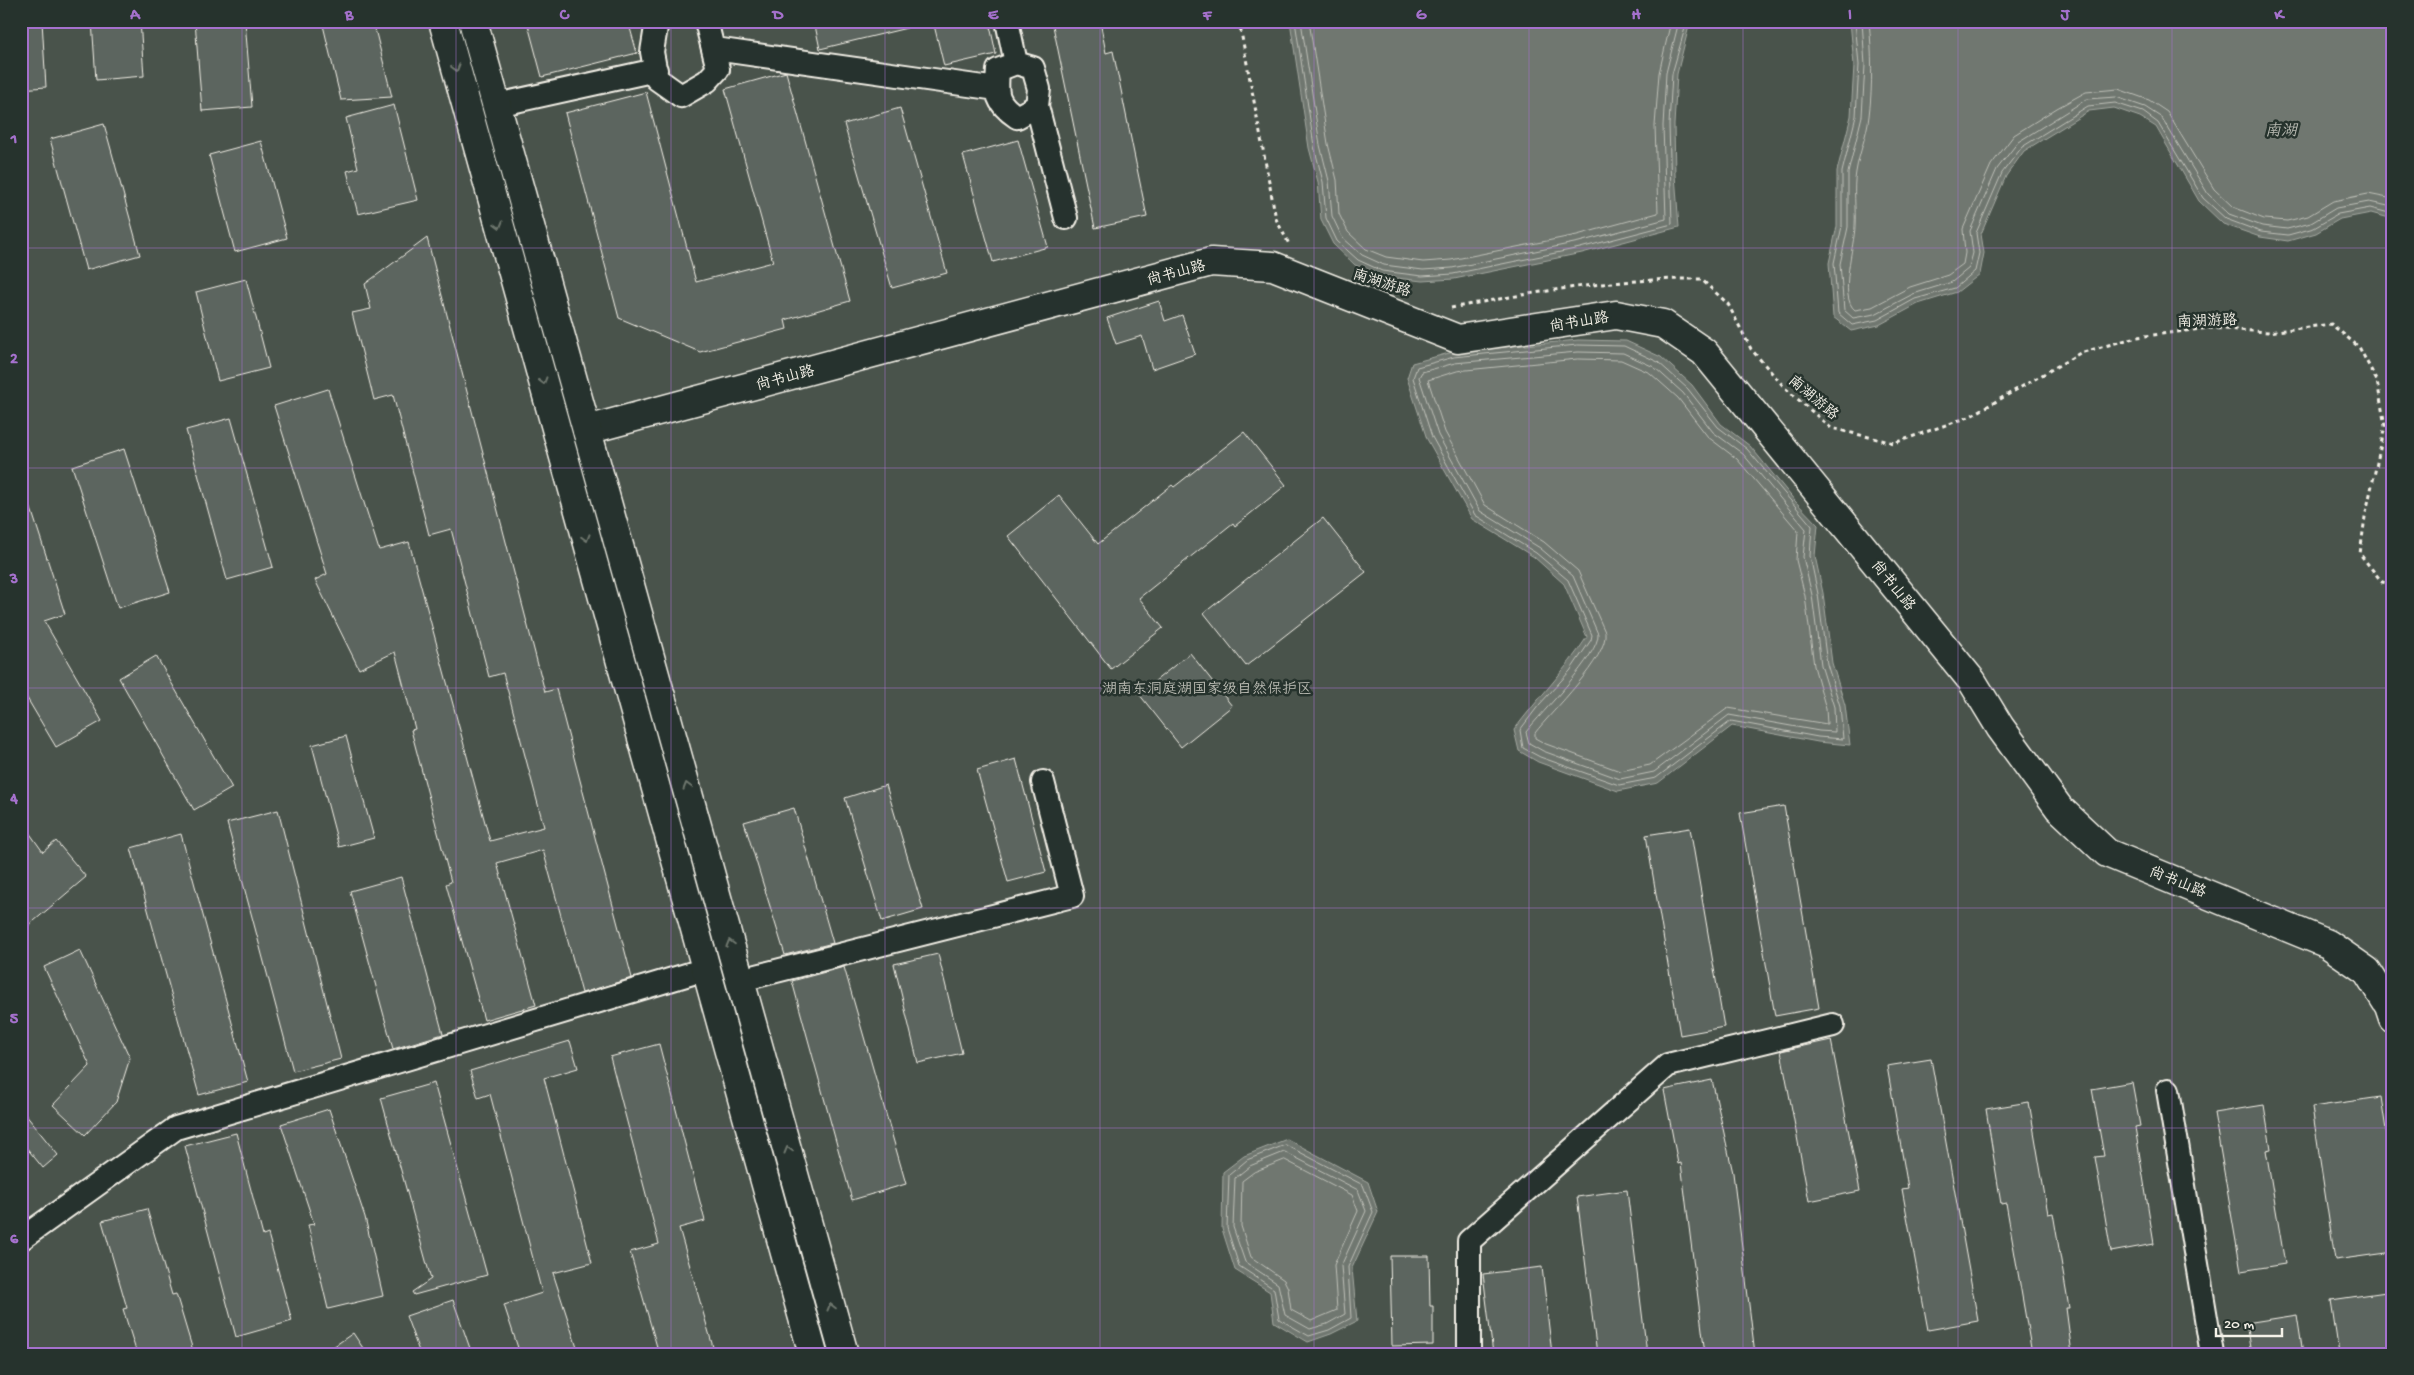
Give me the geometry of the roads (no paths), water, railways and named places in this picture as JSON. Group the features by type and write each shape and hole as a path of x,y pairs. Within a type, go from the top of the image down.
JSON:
{"main road":[{"path":"442,21 813,1354"},
{"path":"473,21 844,1354"},
{"name":"尚书山路","path":"587,430 1211,262 1273,266 1458,339 1616,315 1663,324 1704,352 1972,681 2000,727 2059,808 2107,853 2328,944 2367,971 2389,1006 2393,1018"}],"street":[{"path":"660,22 652,52 657,79 681,96 707,81 718,69 715,48 706,21"},
{"path":"1007,21 1016,63"},
{"path":"715,48 997,89"},
{"path":"1037,106 1017,117 1002,107 997,89 998,70 1016,63 1032,68 1039,89 1037,106 1066,218"},
{"path":"497,105 656,70"},
{"path":"741,980 1072,896 1043,782"},
{"path":"21,1239 176,1128 706,969"},
{"path":"1469,1354 1469,1241 1668,1065 1833,1025"},
{"path":"2168,1090 2212,1354"}],"water":[{"path":"1290,21 1693,21 1689,26 1677,74 1674,125 1679,227 1582,253 1454,279 1422,281 1381,276 1355,265 1333,244 1321,220 1318,182 1309,148"},
{"name":"南湖","path":"1850,21 2393,21 2393,219 2371,213 2340,219 2316,233 2288,241 2260,237 2223,224 2199,201 2156,127 2140,117 2114,108 2089,111 2024,151 2006,176 1981,234 1984,253 1980,274 1957,292 1918,304 1879,325 1851,331 1833,317 1829,263 1837,226 1837,171 1851,116 1854,65"},
{"path":"1578,340 1626,341 1661,357 1692,385 1721,424 1750,446 1795,501 1818,525 1815,556 1823,593 1832,663 1845,705 1850,745 1818,742 1732,726 1658,783 1618,791 1538,762 1519,751 1514,730 1587,637 1564,584 1534,557 1472,519 1427,439 1407,378 1412,363 1453,352"},
{"path":"1287,1139 1368,1182 1378,1212 1352,1268 1357,1321 1331,1334 1308,1342 1274,1322 1270,1292 1235,1270 1222,1229 1223,1172 1244,1156"}],"park label":[{"name":"湖南东洞庭湖国家级自然保护区","path":"1207,688"}]}
